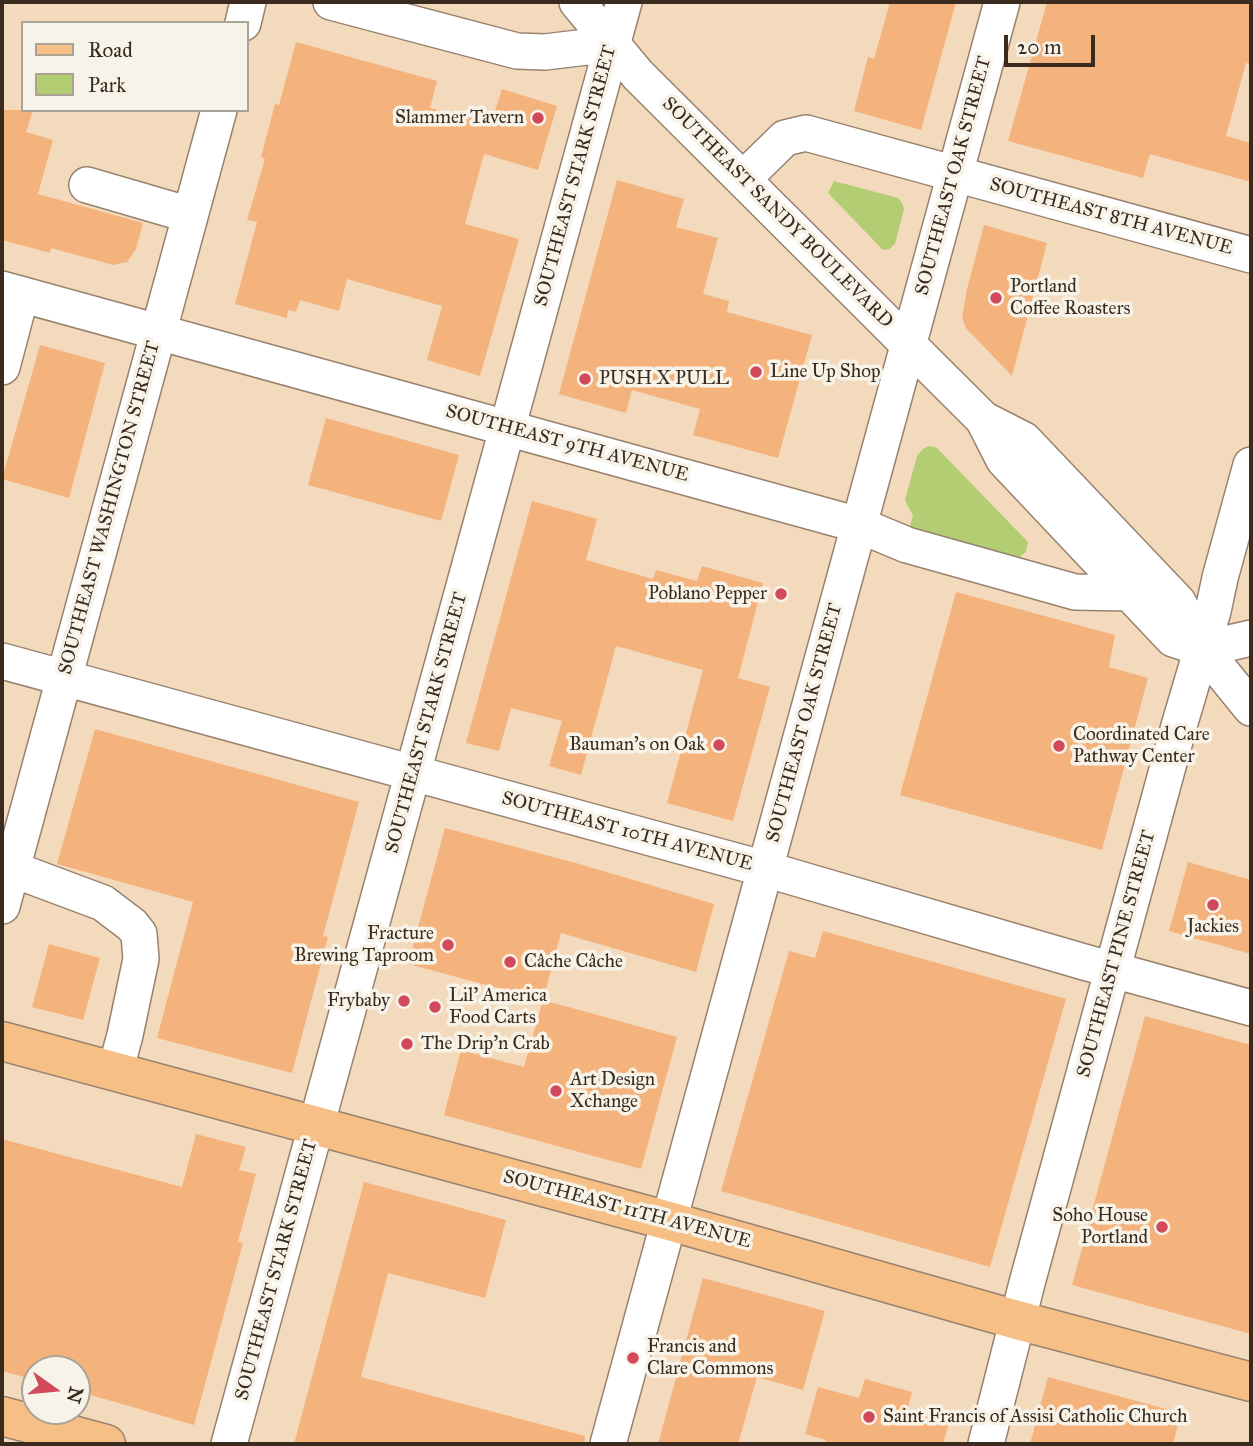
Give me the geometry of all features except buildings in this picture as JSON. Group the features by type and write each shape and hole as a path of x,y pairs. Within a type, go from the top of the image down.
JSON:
{"main road":[{"name":"SOUTHEAST 11TH AVENUE","path":"2,1041 1251,1382"},
{"path":"2,1416 106,1444"}],"street":[{"path":"243,21 248,2"},
{"path":"331,2 517,51 545,52 612,44"},
{"name":"SOUTHEAST SANDY BOULEVARD","path":"577,2 638,75 983,419 1004,460 1173,639 1203,649"},
{"name":"SOUTHEAST STARK STREET","path":"229,1444 624,2"},
{"name":"SOUTHEAST OAK STREET","path":"608,1444 1002,2"},
{"name":"SOUTHEAST WASHINGTON STREET","path":"2,906 218,112"},
{"name":"SOUTHEAST 8TH AVENUE","path":"743,179 785,138 806,132 1251,255"},
{"path":"87,185 190,215"},
{"path":"2,367 11,292"},
{"name":"SOUTHEAST 9TH AVENUE","path":"11,292 859,525 907,545 1076,593 1131,593"},
{"name":"SOUTHEAST SANDY BOULEVARD","path":"983,419 1024,440 1178,602 1203,649 1251,708"},
{"name":"SOUTHEAST PINE STREET","path":"986,1444 1112,970 1250,475"},
{"path":"1203,649 1251,638"},
{"name":"SOUTHEAST 10TH AVENUE","path":"2,661 765,869 1251,1008"},
{"path":"12,869 103,903 132,925 139,934 141,959 115,1072"}],"green space":[{"path":"834,181 898,198 904,209 895,244 883,250 828,193"},
{"path":"929,446 937,448 1028,542 1026,552 1018,558 909,529 913,516 905,500 917,456"}],"place":[{"name":"Slammer Tavern","path":"538,118"},
{"name":"Portland Coffee Roasters","path":"996,298"},
{"name":"Line Up Shop","path":"756,372"},
{"name":"PUSH X PULL","path":"585,379"},
{"name":"Poblano Pepper","path":"781,594"},
{"name":"Bauman's on Oak","path":"719,745"},
{"name":"Coordinated Care Pathway Center","path":"1059,746"},
{"name":"Jackies","path":"1213,905"},
{"name":"Fracture Brewing Taproom","path":"448,945"},
{"name":"Câche Câche","path":"510,962"},
{"name":"Frybaby","path":"404,1001"},
{"name":"Lil' America Food Carts","path":"435,1007"},
{"name":"The Drip'n Crab","path":"407,1044"},
{"name":"Art Design Xchange","path":"556,1091"},
{"name":"Soho House Portland","path":"1162,1227"},
{"name":"Francis and Clare Commons","path":"633,1358"},
{"name":"Saint Francis of Assisi Catholic Church","path":"869,1417"}]}
